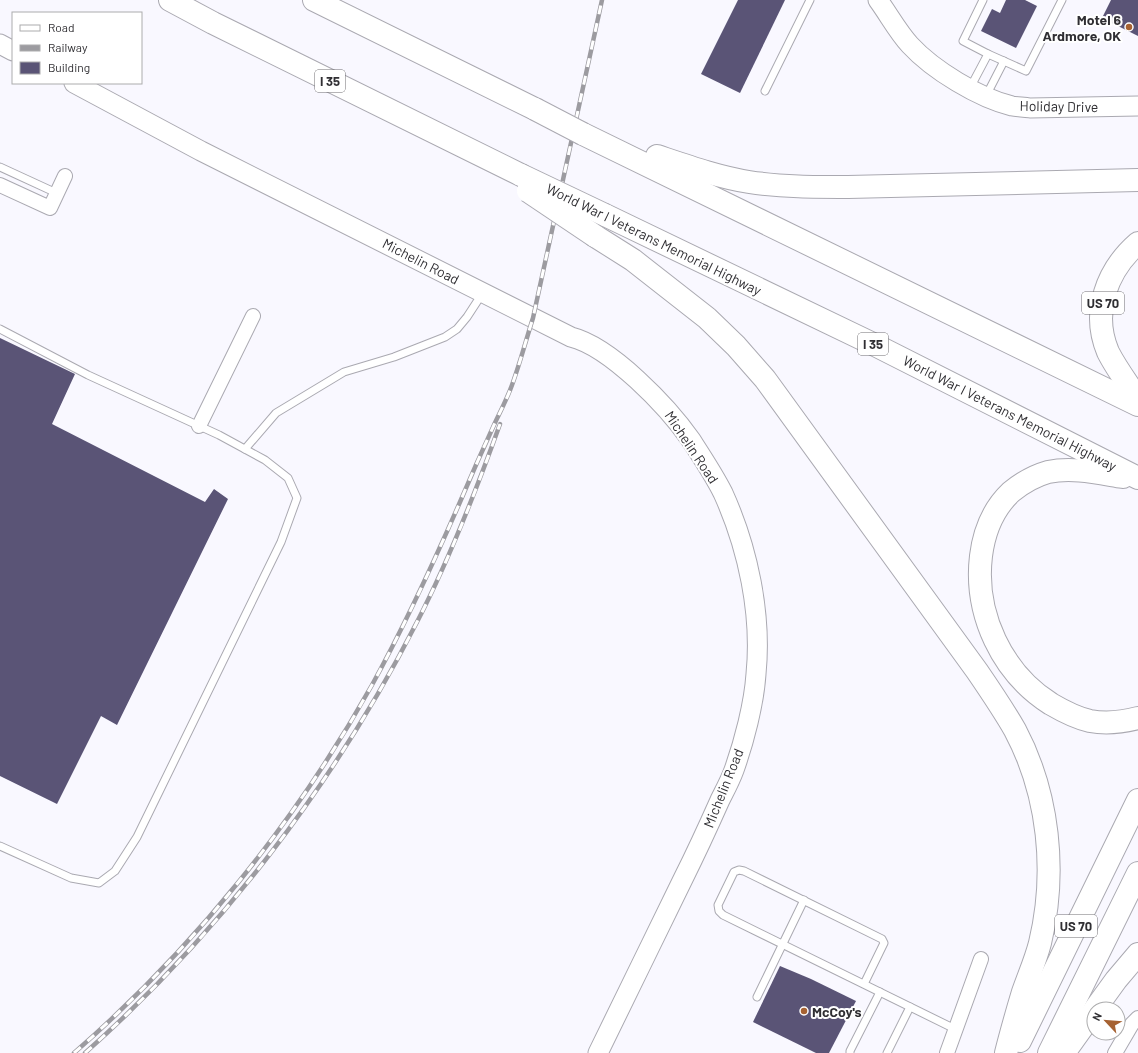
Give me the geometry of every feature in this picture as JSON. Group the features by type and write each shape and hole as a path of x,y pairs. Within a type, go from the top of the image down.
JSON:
{"main road":[{"name":"World War I Veterans Memorial Highway","path":"170,0 213,23 490,161 520,180 605,215 875,345 1138,478"},
{"path":"182,0 213,23"},
{"path":"314,0 583,134 617,146 725,177 750,182 806,187 1138,180"},
{"path":"617,146 1138,405"},
{"path":"520,180 594,236 633,260 707,318 736,346 765,379 977,671 1015,731 1028,760 1044,813 1048,841 1048,889 1040,944 1023,993 1006,1053"},
{"name":"US 70","path":"1138,243 1118,264 1111,276 1106,289 1101,314 1102,327 1108,350 1112,359 1138,399"},
{"path":"1138,478 1065,469 1047,472 1022,483 1004,499 986,530 982,546 980,589 992,634 1002,654 1015,672 1031,689 1075,717 1090,721 1120,722 1138,718"},
{"name":"US 70","path":"1014,1053 1138,800"},
{"path":"1049,1053 1138,873"},
{"path":"1101,1001 1116,980 1138,954"},
{"path":"1064,1053 1086,1022"}],"street":[{"name":"Holiday Drive","path":"878,0 903,37 920,56 936,68 994,100 1013,106 1030,108 1138,106"},
{"path":"0,44 12,50"},
{"name":"Michelin Road","path":"76,84 201,151 571,337 582,340 618,364 660,401 702,457 722,493 742,546 751,583 756,619 756,674 749,716 734,771 708,828 598,1053"},
{"path":"0,185 50,208 65,176"},
{"path":"199,426 254,316"},
{"path":"947,1053 981,959"},
{"path":"1116,1053 1132,1024 1138,1018"}],"lane":[{"path":"765,91 810,0"},
{"path":"983,0 963,41 1026,71 1062,0"},
{"path":"978,92 988,54"},
{"path":"978,92 1004,61"},
{"path":"0,167 50,190"},
{"path":"245,449 276,414 344,372 394,357 445,337 457,329 467,317 482,292"},
{"path":"0,328 88,375 199,426 265,460 288,478 297,498 281,542 137,837 115,871 99,882 71,878 0,846"},
{"path":"864,984 884,943 882,939 804,900 739,870 734,872 718,905 719,911 723,915 955,1029"},
{"path":"757,997 804,900"},
{"path":"850,1053 850,1050 880,992"},
{"path":"887,1053 910,1007"}],"building":[{"path":"738,0 785,0 740,93 701,74"},
{"path":"1006,0 1025,0 1037,6 1016,48 981,31 992,9 1000,13"},
{"name":"Motel 6 Ardmore, OK","path":"1111,0 1138,0 1138,36 1102,18"},
{"path":"0,338 75,374 52,424 205,502 214,489 228,499 117,725 101,716 57,804 0,776"},
{"name":"McCoy's","path":"780,966 856,1001 829,1053 816,1053 753,1022"}],"railway":[{"path":"74,1053 118,1013 160,971 239,882 310,786 342,736 396,640 440,548 508,395 518,368 533,318 602,0"},
{"path":"85,1053 135,1007 182,958 228,906 271,853 312,797 350,740 385,682 441,573 482,474 500,424"}],"place":[{"name":"Motel 6 Ardmore, OK","path":"1129,27"},
{"name":"McCoy's","path":"804,1011"}]}
